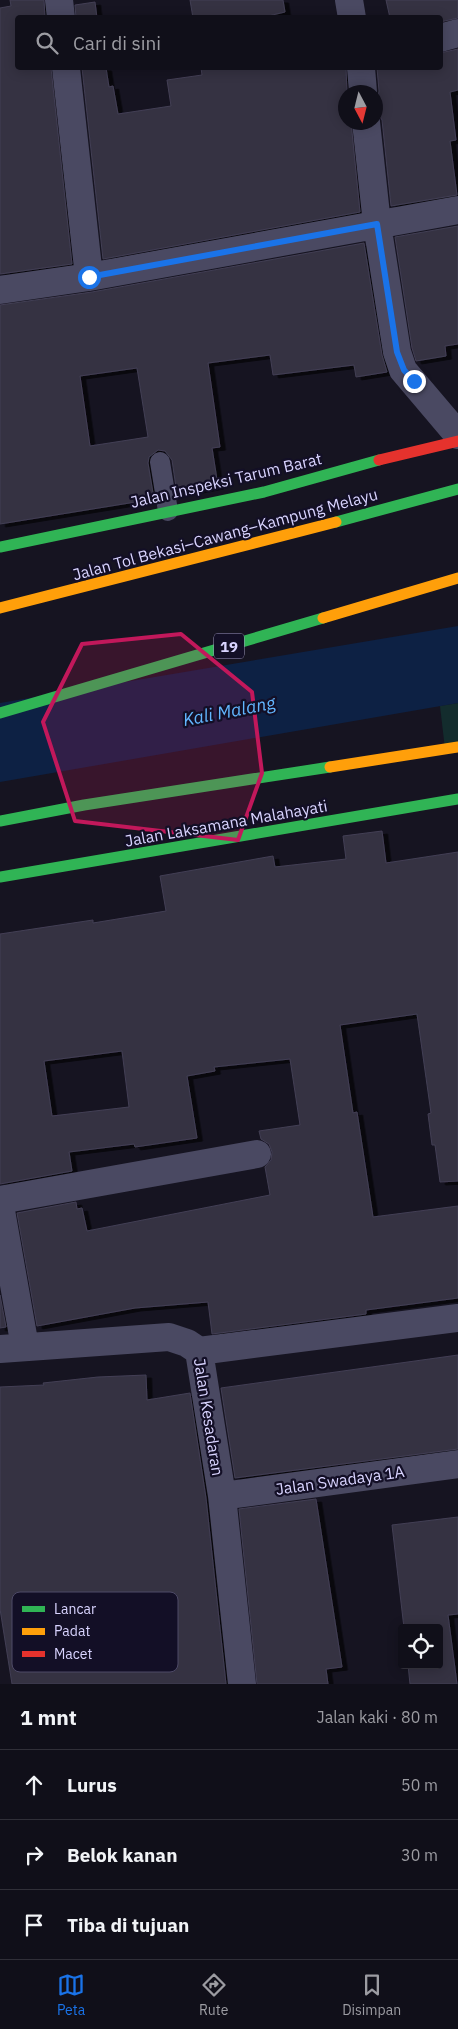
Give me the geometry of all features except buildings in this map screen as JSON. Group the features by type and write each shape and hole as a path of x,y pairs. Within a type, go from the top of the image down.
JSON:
{"main road":[{"name":"Jalan Inspeksi Tarum Barat","path":"0,547 264,492 413,450 458,441"},
{"name":"Jalan Tol Bekasi–Cawang–Kampung Melayu","path":"0,608 221,553 458,489"},
{"name":"19","path":"0,713 458,578"},
{"path":"0,821 84,805 458,747"},
{"name":"Jalan Laksamana Malahayati","path":"0,877 458,799"}],"street":[{"path":"59,0 61,15"},
{"path":"349,0 352,15"},
{"path":"443,37 458,33"},
{"path":"66,70 89,277"},
{"path":"361,70 362,85"},
{"path":"367,130 377,224 397,352 404,370 458,435"},
{"path":"0,290 89,277 458,210"},
{"path":"0,1200 257,1154"},
{"path":"0,1205 12,1348"},
{"path":"198,1351 458,1318"},
{"name":"Jalan Kesadaran","path":"12,1348 169,1337 187,1343 198,1351 222,1496 242,1684"},
{"name":"Jalan Swadaya 1A","path":"222,1496 458,1464"}],"lane":[{"path":"160,462 168,511"}],"highlighted area":[{"path":"181,634 252,692 262,773 238,840 75,821 43,722 82,644"}],"green space":[{"path":"458,703 458,746 445,749 440,706"}],"water":[{"name":"Kali Malang","path":"458,626 458,703 0,782 0,703"}],"traffic: fast":[{"path":"0,547 264,492 379,460"},
{"path":"336,522 458,489"},
{"path":"0,713 323,618"},
{"path":"0,821 84,805 330,767"},
{"path":"0,877 458,799"}],"traffic: slow":[{"path":"0,608 336,522"},
{"path":"323,618 458,578"},
{"path":"330,767 458,747"}],"traffic: jam":[{"path":"379,460 458,441"}],"route":[{"path":"89,277 377,224 397,352 404,370 414,381"}]}
